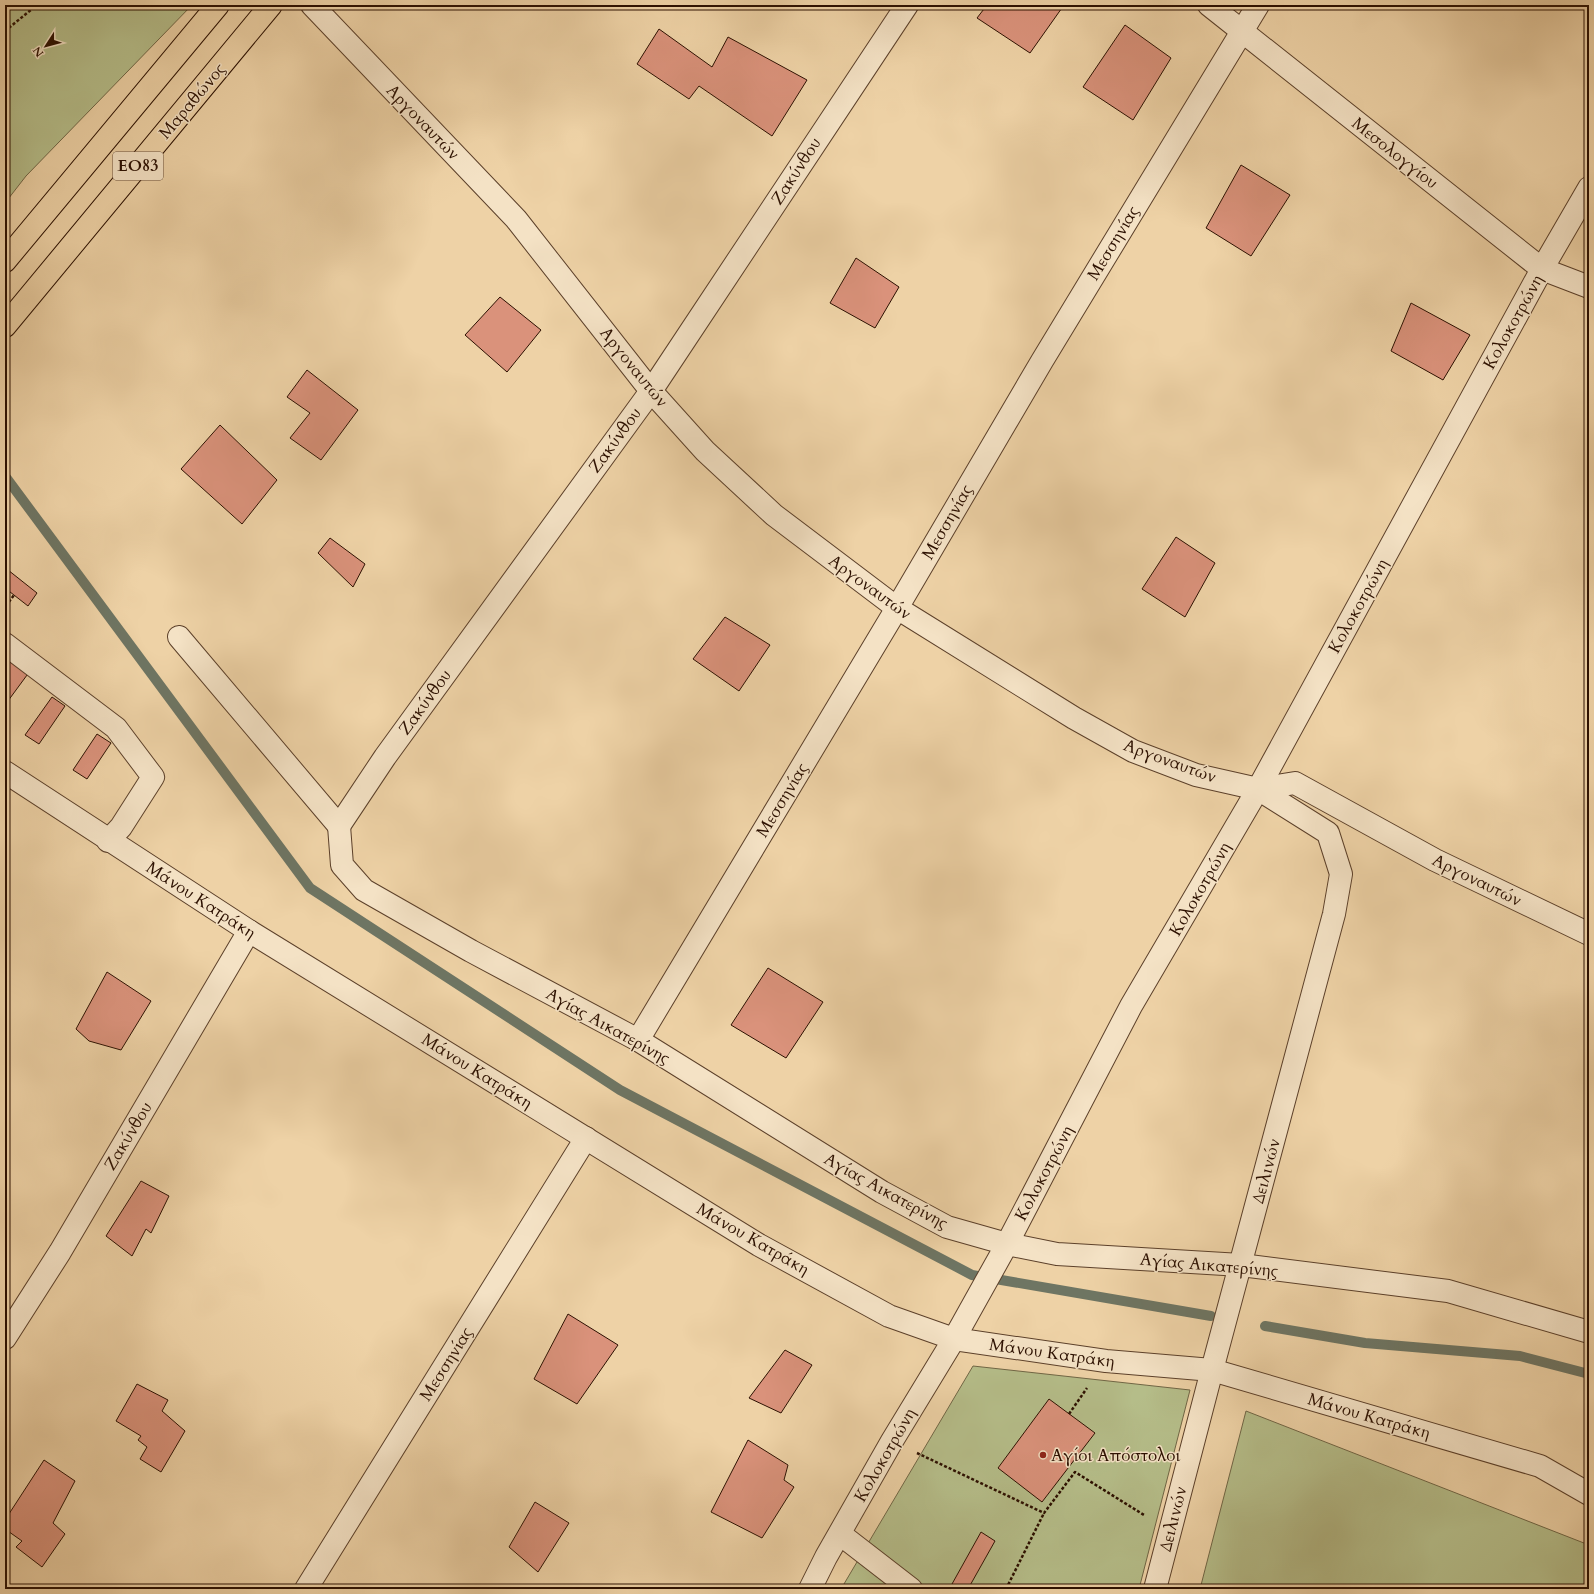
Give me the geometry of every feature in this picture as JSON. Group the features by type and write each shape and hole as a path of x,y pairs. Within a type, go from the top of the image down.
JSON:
{"main road":[{"name":"ΕΟ83","path":"5,261 218,5"},
{"name":"Μαραθώνος","path":"5,326 271,5"}],"street":[{"name":"Αργοναυτών","path":"312,5 516,219 651,391 706,451 774,515 897,608 1074,718 1133,751 1196,775 1258,789 1295,783 1435,860 1589,934"},
{"name":"Ζακύνθου","path":"339,826 385,757 651,391 907,5"},
{"name":"Μεσολογγίου","path":"1209,5 1241,32 1542,269 1589,287"},
{"name":"Μεσσηνίας","path":"638,1040 897,608 1042,361 1258,5"},
{"name":"Κολοκοτρώνη","path":"810,1589 826,1557 892,1441 954,1339 1004,1250 1131,1006 1258,789 1542,269 1589,188"},
{"path":"179,637 339,826"},
{"path":"5,644 116,728 153,777 120,827 108,841"},
{"name":"Μάνου Κατράκη","path":"5,772 108,841 249,931 759,1245 889,1316 954,1339 1106,1362 1212,1370 1540,1466 1589,1494"},
{"name":"Δειλινών","path":"1156,1589 1212,1370 1334,914 1341,874 1328,833 1258,789"},
{"name":"Αγίας Αικατερίνης","path":"339,826 342,865 364,890 471,951 638,1040 882,1192 947,1227 1004,1250 1241,1265 1448,1291 1589,1332"},
{"name":"Ζακύνθου","path":"5,1338 64,1245 249,931"},
{"name":"Μεσσηνίας","path":"306,1589 586,1138"},
{"path":"840,1534 911,1589"}],"path":[{"path":"5,31 37,5"},
{"path":"5,601 8,603 14,595"},
{"path":"892,1441 1044,1513"},
{"path":"1006,1589 1044,1513 1075,1472 1170,1531"}],"green space":[{"path":"5,5 192,5 26,176 5,203"},
{"path":"973,1366 1190,1390 1139,1589 841,1589"},
{"path":"1246,1411 1589,1545 1589,1589 1200,1589"}],"building":[{"path":"987,5 1015,5 1018,7 1019,5 1064,5 1030,53 977,18"},
{"path":"1125,25 1171,58 1133,120 1083,87"},
{"path":"659,29 712,67 728,37 807,80 772,136 699,86 689,99 637,64"},
{"path":"1241,165 1290,195 1251,256 1206,228"},
{"path":"856,258 899,287 875,328 830,303"},
{"path":"500,297 541,330 507,372 465,335"},
{"path":"1411,303 1470,335 1443,380 1391,351"},
{"path":"307,370 358,410 321,460 290,438 310,413 287,397"},
{"path":"220,425 277,480 242,524 181,469"},
{"path":"1176,537 1215,563 1185,617 1142,589"},
{"path":"330,538 365,564 353,587 318,553"},
{"path":"8,570 37,593 28,606 5,588 5,574"},
{"path":"725,617 770,645 739,691 693,659"},
{"path":"5,654 30,671 5,705"},
{"path":"52,697 65,706 39,744 25,735"},
{"path":"97,734 111,743 87,779 73,770"},
{"path":"768,968 823,1002 786,1058 731,1025"},
{"path":"107,972 151,1001 121,1050 89,1041 76,1029"},
{"path":"141,1181 169,1196 151,1233 146,1229 132,1256 106,1236"},
{"path":"568,1314 618,1345 577,1404 534,1379"},
{"path":"785,1350 812,1365 781,1413 749,1398"},
{"path":"137,1384 168,1400 162,1411 185,1431 161,1472 140,1459 147,1447 138,1440 141,1436 116,1421"},
{"name":"Αγίοι Απόστολοι","path":"1049,1399 1095,1433 1042,1502 998,1468"},
{"path":"748,1440 788,1465 784,1480 794,1487 762,1538 711,1512"},
{"path":"44,1460 75,1481 53,1523 65,1534 42,1567 16,1547 22,1541 5,1529 5,1520"},
{"path":"535,1502 569,1523 538,1572 509,1547"},
{"path":"981,1532 995,1541 968,1589 960,1589 952,1584"}],"waterway":[{"path":"5,476 310,888 620,1090 972,1275 1211,1316"},
{"path":"1265,1326 1365,1343 1520,1356 1589,1374"}],"place":[{"name":"Αγίοι Απόστολοι","path":"1043,1455"}]}
